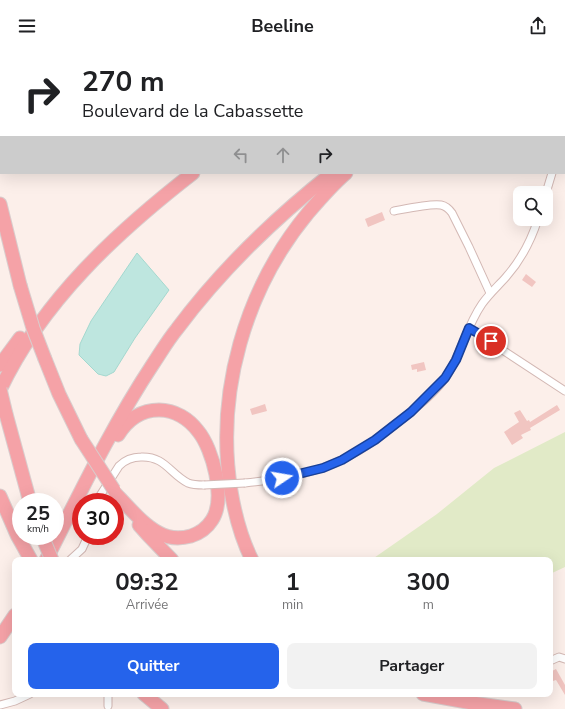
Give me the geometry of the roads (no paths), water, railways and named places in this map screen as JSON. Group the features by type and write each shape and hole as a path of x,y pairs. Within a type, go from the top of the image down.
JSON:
{"highway":[{"path":"0,365 46,306 110,236 184,174"},
{"path":"28,493 0,389 23,347 73,282 119,235 192,174"},
{"path":"48,557 104,445 139,386 176,329 246,248 307,193 331,174"},
{"path":"251,557 236,518 227,464 226,444 233,374 242,336 252,307 265,278 281,249 323,195 345,174"},
{"path":"0,204 20,285 33,328 59,394 81,439 115,492 147,534 169,557"},
{"path":"68,517 119,433 132,418 144,412 162,410 170,411 187,420 198,430 209,451 218,488 217,510 213,519 199,533 181,538 171,537 160,533 144,522 115,492"},
{"path":"0,496 17,535 29,557"},
{"path":"46,545 51,557"},
{"path":"0,637 12,619"},
{"path":"148,697 162,709"},
{"path":"155,697 169,709"},
{"path":"439,697 515,709"},
{"path":"451,697 472,703"}],"street":[{"path":"548,186 552,174"},
{"path":"394,211 435,205 442,205 448,208 452,212 490,293"},
{"path":"102,493 119,466 135,457 148,457 159,460 189,483 204,485 246,483 282,478 323,468 342,460 375,440 411,412 440,385 456,360 481,304 506,277 518,261 527,247 535,226"},
{"path":"469,328 565,391"},
{"path":"73,557 82,549 84,545"},
{"path":"553,660 559,657 565,659"},
{"path":"0,705 24,697"},
{"path":"108,697 108,706"}],"water":[{"path":"137,253 169,290 135,338 114,372 106,376 98,374 79,355 80,344 91,321"}]}
